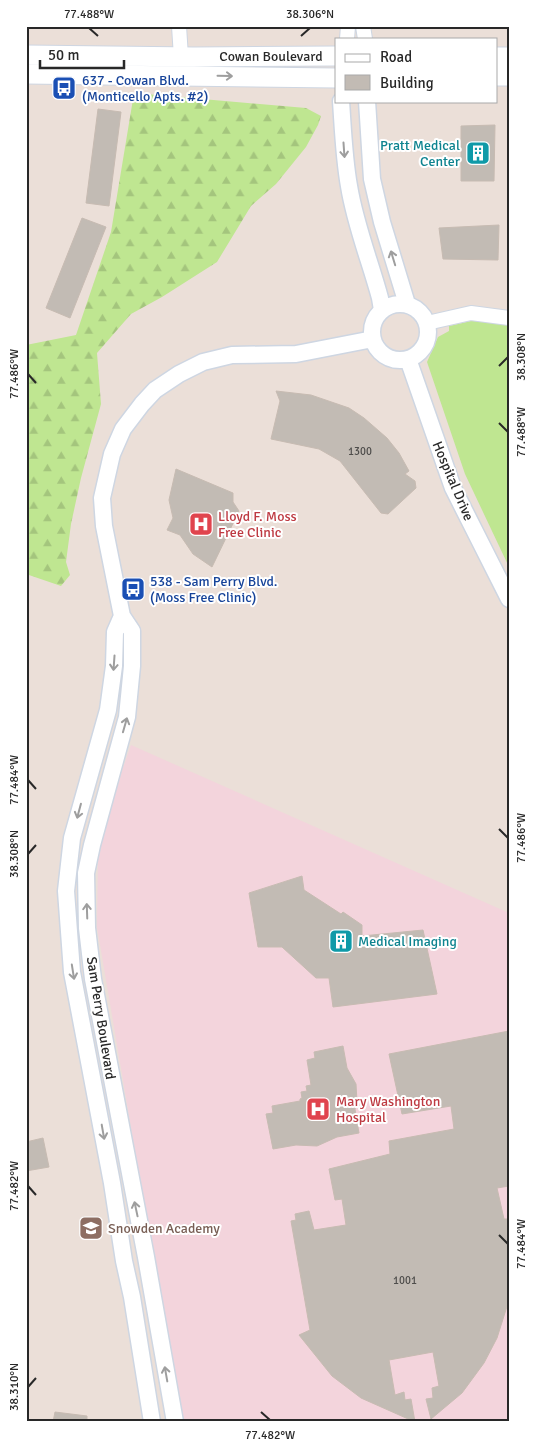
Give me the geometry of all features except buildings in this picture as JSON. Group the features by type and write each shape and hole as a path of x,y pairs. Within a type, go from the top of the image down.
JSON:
{"main road":[{"name":"Cowan Boulevard","path":"26,55 335,56"},
{"name":"Cowan Boulevard","path":"26,74 335,78"}],"street":[{"path":"179,26 181,57"},
{"path":"341,102 349,186 382,310"},
{"path":"367,102 372,179 382,222 407,304"},
{"path":"394,304 407,304 418,309 427,323 429,332 427,341 423,349 408,359 390,358 376,347 372,330 374,321 382,310 394,304"},
{"path":"427,323 471,313 509,318"},
{"name":"Sam Perry Boulevard","path":"174,1422 146,1257 93,979 87,928 86,873 127,717 132,666 132,632 122,616 104,526 102,498 112,454 119,435 142,404 161,386 179,374 203,362 239,354 296,354 373,339"},
{"name":"Hospital Drive","path":"408,359 453,488 509,599"},
{"name":"Sam Perry Boulevard","path":"122,616 115,632 114,666 108,710 72,838 66,891 67,921 72,972 132,1297 152,1422"}],"shaded area":[{"name":"Mary Washington Hospital","path":"131,745 509,913 509,1422 181,1422 97,927 98,858 108,811"}],"green space":[{"path":"134,93 306,108 321,116 306,147 276,184 251,206 217,262 131,314 97,353 101,404 71,524 66,562 70,575 61,586 26,574 26,345 76,335 111,232"},
{"path":"471,321 495,322 509,326 509,567 465,474 427,362 438,337 449,331 449,326"}],"place":[{"name":"637 - Cowan Blvd. (Monticello Apts. #2)","path":"64,88"},
{"name":"Pratt Medical Center","path":"478,153"},
{"name":"Lloyd F. Moss Free Clinic","path":"201,524"},
{"name":"538 - Sam Perry Blvd. (Moss Free Clinic)","path":"133,589"},
{"name":"Medical Imaging","path":"341,941"},
{"name":"Mary Washington Hospital","path":"318,1109"},
{"name":"Snowden Academy","path":"91,1228"}]}
